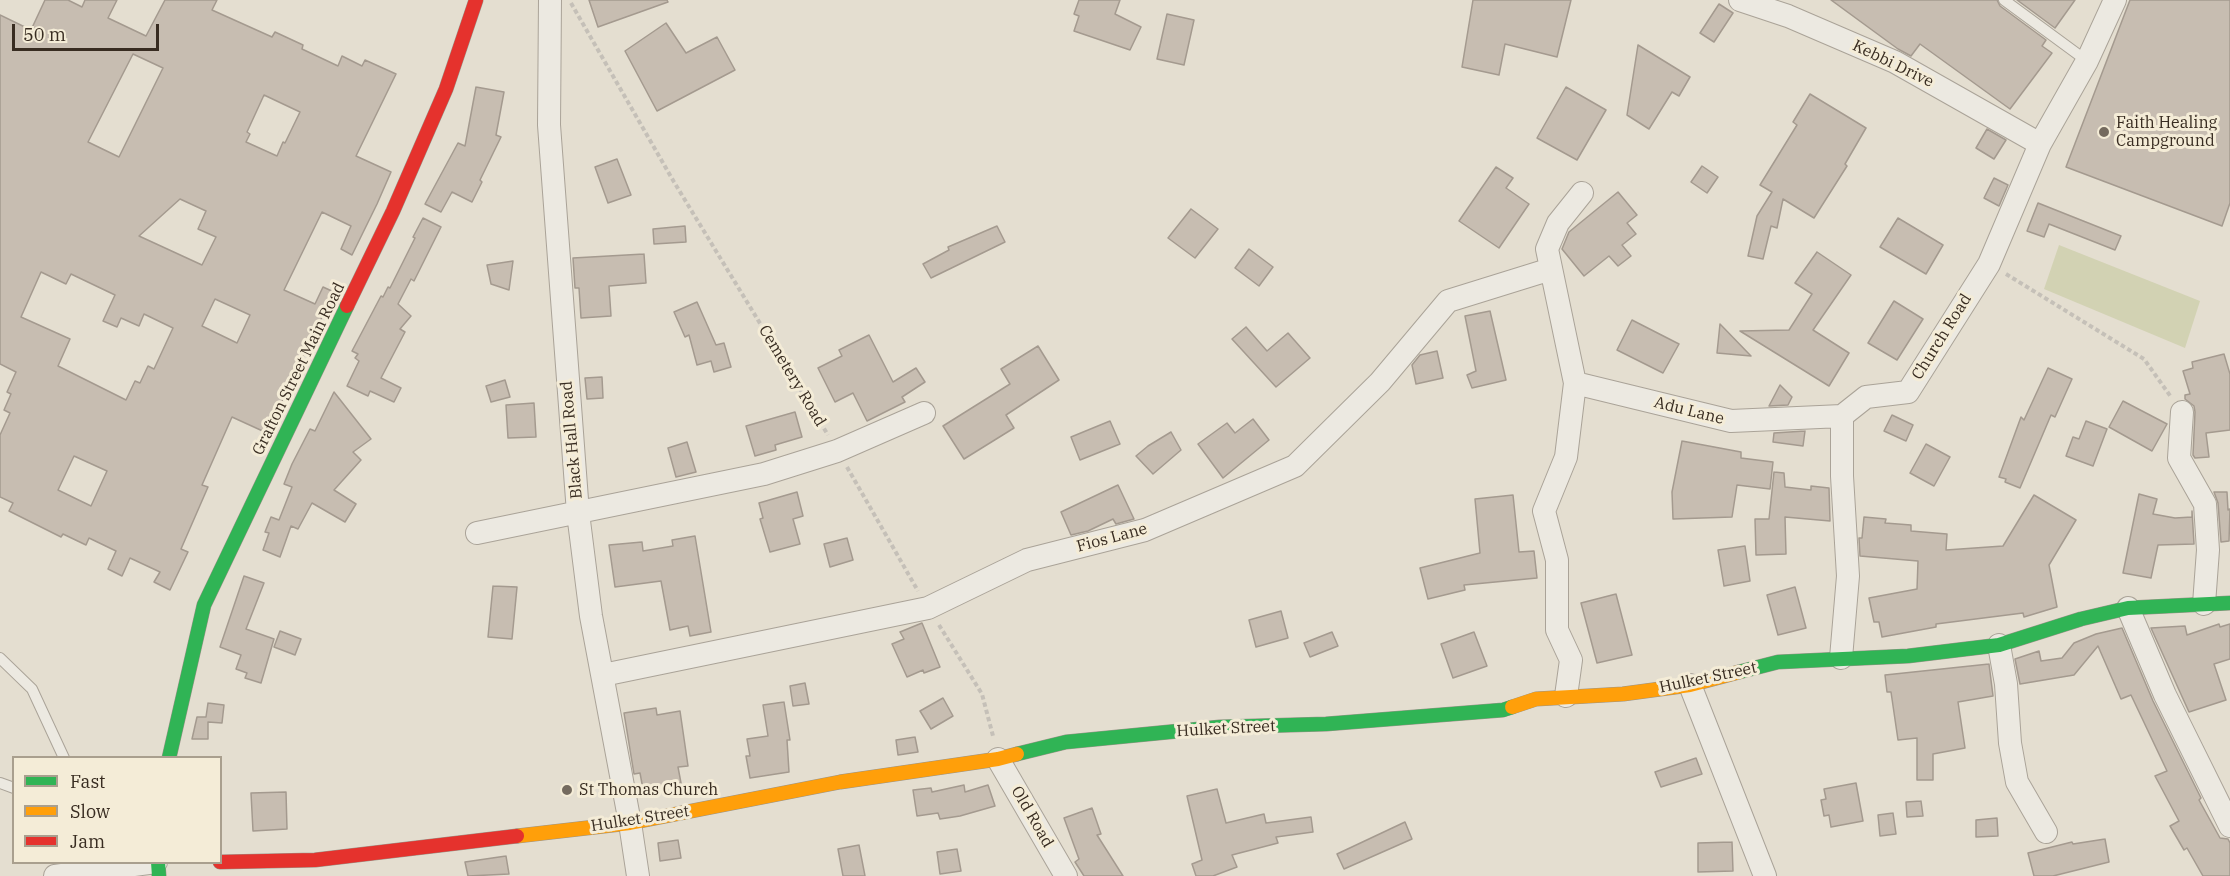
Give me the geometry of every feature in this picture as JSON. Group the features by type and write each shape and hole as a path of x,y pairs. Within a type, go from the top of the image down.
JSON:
{"street":[{"name":"Grafton Street Main Road","path":"169,756 204,605 393,211 447,89 476,0"},
{"name":"Black Hall Road","path":"550,0 549,125 578,513 591,616 638,876"},
{"name":"Kebbi Drive","path":"1740,0 1788,16 1895,62 2040,144"},
{"name":"Church Road","path":"1842,416 1866,397 1908,392 1989,264 2040,144 2087,62 2115,0"},
{"path":"1566,696 1571,660 1557,630 1557,560 1544,511 1566,457 1575,383 1547,249 1558,223 1582,193"},
{"name":"Fios Lane","path":"603,675 928,608 1027,560 1145,530 1295,466 1380,382 1448,301 1551,269"},
{"name":"Adu Lane","path":"1575,383 1731,422 1842,416"},
{"path":"2182,412 2179,458 2205,504 2208,550 2204,604"},
{"path":"477,533 764,474 837,451 924,413"},
{"path":"1840,658 1848,576 1842,476 1842,416"},
{"name":"Hulket Street","path":"222,862 315,860 630,823 840,782 998,759 1066,742 1220,727 1326,724 1503,710 1536,699 1623,694 1690,685 1778,662 1908,656 1999,645 2081,619 2128,608 2230,603"},
{"path":"2128,608 2165,695 2230,826"},
{"path":"1999,645 2006,684 2010,743 2017,782 2046,832"},
{"path":"1690,685 1765,876"},
{"name":"Old Road","path":"998,759 1066,876"},
{"path":"55,876 142,864"}],"lane":[{"path":"2004,0 2087,62"},
{"path":"0,658 32,689 63,756"}],"path":[{"name":"Cemetery Road","path":"569,0 674,182 837,451 928,608 982,694 998,759"},
{"path":"1989,264 2144,359 2182,412"}],"green space":[{"path":"2059,245 2200,301 2185,348 2044,289"}],"building":[{"path":"45,0 68,0 82,7 85,0 117,0 108,18 146,36 165,0 217,0 212,10 272,37 275,32 303,45 302,49 338,66 342,56 362,66 365,60 396,74 356,156 391,172 377,204 352,255 341,249 351,226 322,212 284,290 315,304 323,287 334,292 267,433 232,417 202,485 208,487 181,549 188,552 170,590 154,582 160,572 130,558 122,576 108,569 116,551 89,538 86,545 63,534 61,537 9,511 13,503 0,497 0,435 10,413 4,410 11,394 7,392 16,372 0,364 0,15 31,30","holes":["133,54 163,68 119,157 88,142","264,95 300,112 277,156 246,142 250,134 247,132","180,199 206,211 198,229 216,237 202,265 139,236","41,272 66,284 71,274 115,295 103,321 117,327 121,318 139,326 144,314 173,328 154,369 148,366 140,383 135,381 126,400 58,366 70,339 21,317","215,299 250,315 237,343 202,326","74,456 107,471 91,506 58,490"]},
{"path":"589,0 667,0 668,2 598,27"},
{"path":"1079,0 1120,0 1115,14 1141,27 1130,50 1074,31 1079,16 1074,14"},
{"path":"1473,0 1571,0 1557,57 1505,44 1499,75 1462,67"},
{"path":"1831,0 1997,0 2000,6 2046,40 2042,46 2052,53 2010,109 1920,44 1911,56"},
{"path":"2017,0 2075,0 2055,28"},
{"path":"2130,0 2230,0 2230,203 2222,226 2066,167"},
{"path":"1719,4 1733,13 1714,42 1700,33"},
{"path":"1167,14 1194,20 1184,65 1157,59"},
{"path":"666,23 686,53 717,37 735,70 657,111 625,51"},
{"path":"1638,45 1690,77 1679,96 1672,92 1649,129 1627,115"},
{"path":"476,87 504,92 496,135 501,137 472,202 452,192 441,212 425,204 458,143 465,146"},
{"path":"1566,87 1606,110 1577,160 1537,138"},
{"path":"1810,94 1866,128 1845,164 1847,166 1814,218 1783,199 1777,228 1771,226 1763,259 1748,256 1757,216 1772,192 1760,185 1797,125 1793,122"},
{"path":"1987,129 2006,140 1994,159 1976,148"},
{"path":"617,159 631,195 608,203 595,167"},
{"path":"1702,166 1718,177 1707,193 1691,182"},
{"path":"1496,167 1513,178 1506,188 1529,204 1499,248 1459,221"},
{"path":"1994,178 2008,185 1999,206 1984,198"},
{"path":"1618,192 1637,215 1627,223 1636,234 1622,245 1631,256 1618,266 1609,256 1584,276 1562,249 1569,232"},
{"path":"2038,203 2121,236 2115,250 2049,224 2044,237 2027,231"},
{"path":"1191,209 1218,229 1195,258 1168,238"},
{"path":"423,218 441,227 414,281 411,279 398,304 411,316 400,329 405,332 381,378 401,388 394,402 370,391 368,396 347,386 359,361 355,358 358,354 352,351 381,296 383,297 388,287 390,288"},
{"path":"1898,218 1943,245 1926,274 1880,247"},
{"path":"685,226 686,242 654,244 653,229"},
{"path":"997,226 1005,242 931,278 923,264 949,250 948,247"},
{"path":"1249,249 1273,267 1259,286 1235,268"},
{"path":"1817,252 1851,275 1813,330 1849,353 1829,386 1740,331 1789,330 1812,294 1795,283"},
{"path":"644,254 646,283 609,286 611,316 581,318 579,288 575,288 573,258"},
{"path":"513,261 509,290 491,284 487,265"},
{"path":"1894,301 1923,319 1897,360 1868,343"},
{"path":"697,302 716,345 724,343 731,367 714,372 711,361 697,365 689,335 685,337 674,312"},
{"path":"1490,311 1506,380 1472,388 1467,375 1476,371 1465,316"},
{"path":"1632,320 1679,344 1663,373 1617,350"},
{"path":"1720,324 1751,356 1717,353"},
{"path":"1246,327 1267,351 1288,333 1310,358 1276,387 1232,339"},
{"path":"869,335 893,382 916,368 925,382 902,397 905,402 867,421 853,393 835,402 818,368 842,356 839,350"},
{"path":"1038,346 1059,380 1006,415 1014,428 964,459 943,426 1010,384 1001,369"},
{"path":"1437,351 1443,378 1416,384 1412,365 1420,355"},
{"path":"2224,354 2230,374 2230,430 2206,433 2209,457 2195,458 2193,455 2195,412 2194,406 2185,399 2185,395 2190,394 2183,371 2193,368 2192,362"},
{"path":"2048,368 2072,379 2055,417 2051,415 2020,488 1999,477 2021,417 2024,420"},
{"path":"602,377 603,398 587,399 585,378"},
{"path":"505,380 510,397 491,402 486,386"},
{"path":"1780,385 1792,397 1788,405 1769,406"},
{"path":"334,392 371,439 353,452 361,460 334,490 356,504 345,522 312,503 298,529 291,526 280,557 263,550 269,533 265,532 271,517 279,520 292,487 284,484 292,464 310,429 315,431"},
{"path":"2123,401 2167,424 2152,451 2109,427"},
{"path":"534,403 536,437 508,438 506,405"},
{"path":"795,412 802,437 775,445 776,450 755,456 746,426"},
{"path":"1892,415 1913,425 1906,441 1884,431"},
{"path":"1253,419 1269,440 1223,478 1198,444 1227,423 1235,433"},
{"path":"1110,421 1120,444 1080,460 1071,437"},
{"path":"2086,421 2107,429 2093,466 2066,456 2073,437 2079,439"},
{"path":"1805,431 1803,446 1773,442 1774,433"},
{"path":"1171,432 1181,450 1153,474 1136,456"},
{"path":"1682,441 1741,452 1741,458 1773,462 1770,489 1737,485 1732,517 1673,519 1672,492"},
{"path":"687,442 696,472 676,477 668,448"},
{"path":"1926,444 1950,457 1934,486 1910,473"},
{"path":"1774,472 1784,473 1785,487 1811,490 1811,486 1829,488 1830,521 1785,517 1786,554 1756,555 1755,519 1769,519"},
{"path":"1118,485 1134,519 1116,524 1113,519 1088,531 1071,535 1061,512"},
{"path":"797,492 803,516 793,519 800,544 770,552 760,519 763,518 759,503"},
{"path":"2214,492 2227,492 2228,510 2230,509 2229,541 2221,542 2218,503"},
{"path":"2139,494 2157,499 2153,514 2175,518 2192,517 2192,511 2194,544 2158,545 2151,578 2123,573"},
{"path":"1513,495 1519,552 1534,551 1537,578 1464,585 1465,590 1428,599 1420,568 1480,553 1475,499"},
{"path":"2034,495 2076,520 2049,565 2057,607 2024,617 2023,613 1936,624 1936,627 1882,637 1879,622 1874,622 1869,598 1917,589 1918,561 1860,556 1859,538 1862,538 1864,517 1886,519 1885,523 1911,525 1911,531 1947,534 1946,550 2003,546"},
{"path":"695,536 711,632 690,636 688,626 670,630 661,581 615,587 609,545 642,542 643,551 673,546 672,540"},
{"path":"847,538 853,560 830,567 824,544"},
{"path":"1745,546 1750,581 1724,586 1718,550"},
{"path":"244,576 264,583 246,629 274,639 261,683 245,678 247,673 236,669 241,655 220,647"},
{"path":"493,586 517,587 512,639 488,637"},
{"path":"1795,587 1806,628 1778,635 1767,595"},
{"path":"1616,594 1632,655 1597,663 1581,603"},
{"path":"1281,611 1288,638 1256,647 1249,620"},
{"path":"922,623 940,667 924,673 923,670 907,677 892,644 904,639 900,632"},
{"path":"2219,624 2220,627 2230,624 2230,659 2214,664 2226,700 2189,712 2151,628 2185,626 2187,635"},
{"path":"2122,628 2153,701 2201,798 2199,800 2220,838 2228,839 2230,843 2230,876 2203,876 2187,848 2184,850 2170,826 2179,821 2155,776 2167,771 2131,695 2121,699 2098,646 2074,675 2020,684 2015,659 2039,651 2041,661 2062,658 2074,643 2096,634"},
{"path":"280,631 301,639 295,655 274,647"},
{"path":"1332,632 1338,646 1310,657 1304,643"},
{"path":"1474,632 1487,666 1453,678 1441,644"},
{"path":"1989,664 1993,696 1958,702 1965,748 1933,754 1933,780 1917,780 1917,738 1898,740 1891,692 1887,692 1885,675"},
{"path":"805,683 809,704 793,706 790,686"},
{"path":"943,698 953,716 931,729 920,711"},
{"path":"784,702 790,740 787,740 789,772 750,778 746,756 750,756 747,739 768,736 763,705"},
{"path":"208,703 224,705 222,723 208,722 208,739 192,739 197,717 206,717"},
{"path":"656,708 657,715 680,711 688,766 678,767 681,783 643,789 640,773 634,774 624,713"},
{"path":"915,737 918,752 898,755 896,740"},
{"path":"1696,758 1702,774 1661,787 1655,772"},
{"path":"1856,783 1863,821 1831,827 1829,815 1824,816 1821,800 1826,799 1824,789"},
{"path":"964,785 965,792 988,785 995,806 940,819 938,813 917,816 913,790 931,788 932,792"},
{"path":"1217,789 1226,823 1264,814 1266,823 1311,817 1313,832 1276,837 1278,843 1232,855 1237,867 1213,876 1196,876 1192,864 1202,860 1187,796"},
{"path":"286,792 287,829 253,831 251,793"},
{"path":"1921,801 1923,816 1907,817 1906,802"},
{"path":"1092,808 1101,834 1097,835 1123,876 1084,876 1075,862 1079,859 1064,818"},
{"path":"1893,813 1896,834 1880,836 1878,815"},
{"path":"1997,818 1998,836 1976,837 1976,820"},
{"path":"1405,822 1412,839 1344,869 1337,854"},
{"path":"2105,839 2109,862 2053,876 2034,876 2028,853 2072,842 2073,844"},
{"path":"678,840 681,858 660,861 658,843"},
{"path":"1732,842 1733,871 1698,872 1698,843"},
{"path":"859,845 865,876 843,876 838,849"},
{"path":"957,849 961,871 940,874 937,852"},
{"path":"506,856 509,874 468,876 465,862"}],"traffic: fast":[{"path":"169,756 204,605 347,306"},
{"path":"1739,672 1778,662 1908,656 1999,645 2081,619 2128,608 2230,603"},
{"path":"1017,754 1066,742 1220,727 1326,724 1503,710 1512,707"},
{"path":"158,864 159,876"}],"traffic: slow":[{"path":"1512,707 1536,699 1623,694 1690,685 1739,672"},
{"path":"517,836 630,823 840,782 998,759 1017,754"}],"traffic: jam":[{"path":"347,306 393,211 446,89 476,0"},
{"path":"222,862 315,860 517,836"}],"place":[{"name":"Faith Healing Campground","path":"2104,132"},
{"name":"St Thomas Church","path":"567,790"}]}
